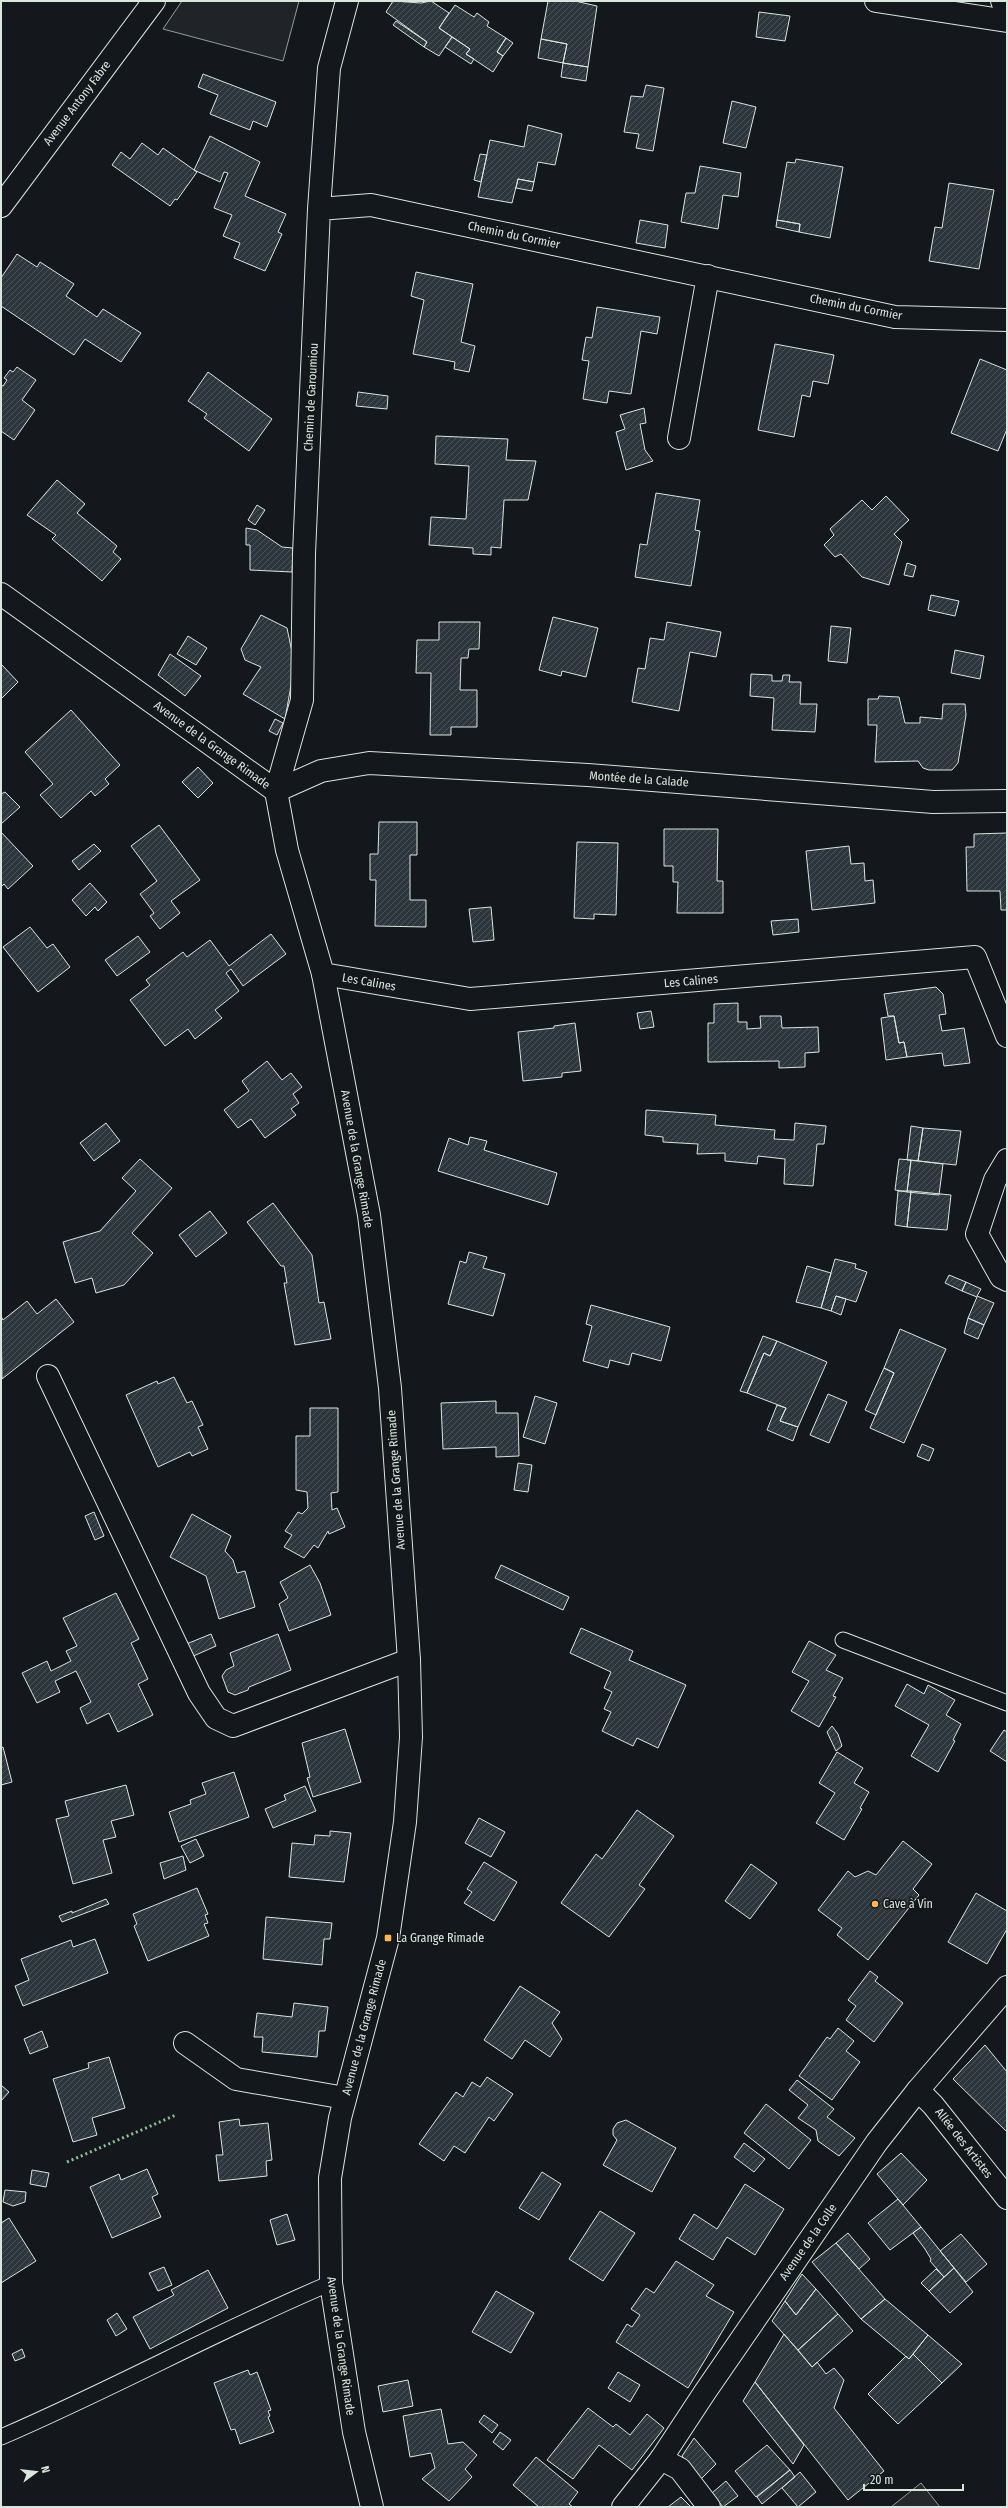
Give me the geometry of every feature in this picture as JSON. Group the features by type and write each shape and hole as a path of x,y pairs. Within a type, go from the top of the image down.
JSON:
{"street":[{"name":"Avenue Antony Fabre","path":"1,206 154,1"},
{"name":"Chemin de Garoumiou","path":"276,791 302,700 304,554 319,209 329,68 347,1"},
{"path":"876,1 1007,21"},
{"path":"1002,1 1007,12"},
{"name":"Chemin du Cormier","path":"319,209 371,205 895,317 1007,320"},
{"path":"680,438 708,276"},
{"name":"Avenue de la Grange Rimade","path":"1,594 276,791 287,850 323,974 370,1222 390,1388 409,1660 411,1737 405,1822 388,1938 346,2098 330,2178 331,2283 354,2432 372,2507"},
{"name":"Montée de la Calade","path":"276,791 321,771 369,763 588,775 933,802 1007,801"},
{"name":"Les Calines","path":"323,974 470,999 975,957 1007,1036"},
{"path":"1007,1160 995,1180 977,1234 1001,1277 1007,1280"},
{"path":"48,1376 199,1693 216,1718 233,1726 409,1660"},
{"name":"Avenue de la Colle","path":"623,2507 661,2459 705,2392 877,2142 918,2090 1007,1987"},
{"path":"185,2043 236,2080 346,2098"},
{"name":"Allée des Artistes","path":"918,2090 933,2105 1007,2198"},
{"path":"661,2459 680,2469 710,2507"}],"lane":[{"path":"843,1640 1007,1703"},
{"path":"1,2437 60,2411 256,2315 331,2283"}],"shaded area":[{"path":"182,1 299,1 283,61 163,29"},
{"path":"921,2483 940,2507 891,2507"}],"building":[{"path":"393,1 421,3 431,1 449,13 439,28 452,37 439,56 424,47 427,42 386,12"},
{"path":"548,1 575,1 597,6 588,67 563,63 567,44 541,39"},
{"path":"455,5 474,17 477,13 489,22 487,26 506,38 497,52 503,56 493,72 466,54 470,49 439,28"},
{"path":"759,12 790,16 785,41 756,37"},
{"path":"396,21 427,42 424,47 393,25"},
{"path":"452,37 470,49 466,54 474,59 471,64 445,47"},
{"path":"506,38 513,43 503,56 497,52"},
{"path":"541,39 567,44 563,63 538,58"},
{"path":"563,63 588,67 586,81 561,77"},
{"path":"203,74 276,102 267,127 253,121 250,130 210,114 218,95 198,87"},
{"path":"646,85 664,88 653,151 636,148 639,134 624,132 631,96 643,97"},
{"path":"732,101 756,107 746,148 723,143"},
{"path":"528,125 562,134 555,165 538,162 534,182 518,179 512,203 478,197 490,140 524,147"},
{"path":"210,136 260,162 245,196 286,214 278,232 282,234 265,271 234,258 240,243 223,236 232,215 214,208 228,173 224,172 220,182 194,170"},
{"path":"142,143 158,155 163,148 197,172 177,200 175,199 170,206 112,165 121,152 130,159"},
{"path":"480,154 487,155 481,182 474,180"},
{"path":"796,159 843,167 830,238 799,232 800,224 777,220 787,162 795,163"},
{"path":"700,166 741,173 738,197 723,195 718,229 681,222 686,193 695,193"},
{"path":"518,179 534,182 532,191 516,188"},
{"path":"949,183 994,190 979,269 929,261 935,227 942,228"},
{"path":"640,220 668,225 665,248 636,243"},
{"path":"777,220 800,224 799,232 776,227"},
{"path":"17,254 37,267 40,262 74,284 66,296 97,317 103,309 141,333 121,362 85,339 74,355 1,306 1,278"},
{"path":"416,272 473,284 461,342 475,346 469,372 454,369 455,362 413,354 424,300 411,296"},
{"path":"597,307 660,317 657,334 641,331 631,394 609,391 607,403 583,399 589,361 582,360 586,337 592,338"},
{"path":"775,344 834,355 828,384 813,381 810,397 802,395 794,437 758,430"},
{"path":"980,359 1007,370 1007,429 998,451 951,433"},
{"path":"17,367 36,380 22,400 35,410 14,440 1,431 1,385 3,386 7,380 4,378 10,370 13,372"},
{"path":"208,372 272,419 249,451 204,418 207,414 188,401"},
{"path":"358,392 388,396 387,409 356,406"},
{"path":"644,408 646,423 640,424 645,450 653,461 626,470 616,432 625,429 620,415"},
{"path":"436,436 508,439 506,460 536,461 528,500 504,500 501,548 491,547 491,555 473,554 473,548 429,545 431,517 466,519 469,466 435,464"},
{"path":"57,480 85,504 77,513 117,546 113,552 121,559 102,581 52,539 56,535 27,515"},
{"path":"656,493 700,500 695,530 700,531 691,586 635,577 640,544 647,545"},
{"path":"886,496 909,520 894,534 902,542 889,585 862,577 841,554 835,557 824,545 834,535 830,529 862,500 872,510"},
{"path":"257,505 265,510 255,525 248,520"},
{"path":"246,528 257,530 282,547 293,548 292,572 250,570 250,545 246,545"},
{"path":"907,563 916,566 913,577 904,575"},
{"path":"931,595 959,601 955,616 928,610"},
{"path":"261,615 287,628 292,652 292,680 285,719 243,694 261,667 245,660 241,649"},
{"path":"553,617 598,628 586,677 562,671 561,676 539,670"},
{"path":"439,622 480,622 479,649 469,649 468,658 461,658 460,690 477,690 477,727 451,727 451,735 430,735 431,673 416,673 417,640 439,640"},
{"path":"667,622 721,632 716,657 690,652 679,711 632,702 638,668 645,669 650,638 664,640"},
{"path":"831,626 851,628 847,663 828,661"},
{"path":"188,636 207,648 196,665 177,654"},
{"path":"955,650 984,656 980,679 951,673"},
{"path":"170,654 201,676 185,696 158,675"},
{"path":"1,664 18,682 1,699"},
{"path":"751,674 772,675 772,681 782,681 783,675 790,675 789,682 801,682 800,704 817,704 815,732 772,730 774,698 750,696"},
{"path":"879,696 899,697 905,723 920,723 920,717 942,719 943,704 965,704 966,715 958,763 952,770 929,770 923,768 918,761 875,762 877,725 868,725 868,699 878,699"},
{"path":"71,710 120,765 105,779 109,784 95,796 91,791 61,818 40,795 53,784 25,752"},
{"path":"275,719 283,723 277,735 269,731"},
{"path":"198,767 213,783 198,798 182,782"},
{"path":"5,792 20,807 1,824 1,794"},
{"path":"379,822 417,822 417,855 410,855 410,900 426,900 426,927 375,926 376,880 370,880 370,854 378,854"},
{"path":"159,825 200,880 171,901 180,913 160,929 150,916 154,913 140,894 157,881 131,846"},
{"path":"664,829 718,829 717,881 723,881 723,913 677,913 678,882 673,882 673,866 664,866"},
{"path":"1,832 33,866 8,889 4,884 1,887"},
{"path":"1007,833 1007,910 1001,910 1000,891 967,891 966,847 974,847 974,834"},
{"path":"577,842 618,843 616,915 594,914 594,919 574,918"},
{"path":"94,844 101,851 79,870 72,861"},
{"path":"849,846 851,864 864,863 865,881 873,880 875,903 812,910 806,851"},
{"path":"90,883 107,902 98,911 95,907 86,916 72,900"},
{"path":"491,907 494,940 473,942 469,909"},
{"path":"798,919 799,932 773,935 771,921"},
{"path":"30,927 47,948 53,944 70,967 38,992 3,947"},
{"path":"271,934 286,954 243,986 231,969 226,973 239,991 215,1010 222,1018 195,1039 188,1029 165,1046 130,1000 150,985 146,980 183,952 187,957 210,940 229,966"},
{"path":"138,936 150,952 117,976 105,960"},
{"path":"936,987 943,994 946,1014 939,1015 942,1031 964,1028 970,1063 944,1066 942,1053 907,1057 904,1042 899,1043 894,1016 888,1016 884,994"},
{"path":"738,1003 738,1022 747,1022 747,1029 761,1028 760,1016 781,1016 782,1028 818,1027 819,1052 805,1053 805,1067 779,1068 779,1061 708,1062 708,1023 714,1023 714,1004"},
{"path":"651,1011 654,1027 640,1029 637,1013"},
{"path":"894,1016 899,1043 904,1042 907,1057 886,1060 881,1018"},
{"path":"575,1023 581,1071 562,1073 562,1077 523,1081 518,1032 554,1028 554,1026"},
{"path":"267,1061 282,1080 291,1073 302,1087 293,1094 299,1103 291,1109 296,1115 265,1138 251,1119 238,1128 224,1110 249,1091 242,1081"},
{"path":"646,1110 716,1115 715,1125 775,1130 774,1139 794,1140 795,1123 826,1126 824,1144 817,1144 813,1186 784,1184 785,1159 758,1156 757,1164 725,1161 725,1153 697,1154 698,1144 663,1142 663,1137 645,1135"},
{"path":"106,1123 120,1141 94,1161 80,1143"},
{"path":"911,1126 923,1128 918,1161 907,1160"},
{"path":"923,1128 961,1131 956,1165 918,1161"},
{"path":"470,1137 487,1141 484,1150 557,1173 548,1205 438,1171 449,1138 468,1145"},
{"path":"140,1159 172,1188 132,1233 153,1253 124,1285 96,1293 92,1278 75,1283 63,1242 100,1231 136,1191 122,1178"},
{"path":"899,1159 911,1160 907,1192 895,1190"},
{"path":"911,1160 943,1164 939,1195 907,1192"},
{"path":"898,1191 911,1191 907,1227 895,1225"},
{"path":"911,1191 951,1195 947,1230 907,1227"},
{"path":"273,1203 312,1255 319,1303 324,1302 331,1339 295,1345 284,1283 287,1283 284,1266 281,1266 247,1222"},
{"path":"210,1211 227,1233 196,1257 179,1235"},
{"path":"469,1252 487,1257 483,1268 505,1274 493,1316 448,1304 460,1261 466,1263"},
{"path":"835,1259 856,1264 855,1268 867,1272 856,1302 836,1296 831,1311 821,1308"},
{"path":"807,1266 831,1273 821,1308 796,1302"},
{"path":"949,1275 966,1282 962,1291 945,1283"},
{"path":"966,1282 981,1289 977,1296 994,1303 984,1325 968,1318 977,1297 962,1291"},
{"path":"836,1296 846,1299 841,1315 831,1311"},
{"path":"56,1299 74,1322 2,1379 1,1316 3,1320 27,1301 37,1314"},
{"path":"591,1305 670,1327 661,1361 632,1353 629,1365 610,1360 608,1368 583,1361 592,1326 586,1324"},
{"path":"968,1318 984,1325 978,1339 964,1333"},
{"path":"900,1329 946,1349 904,1443 870,1428 894,1373 884,1368"},
{"path":"763,1336 777,1341 770,1356 764,1353 747,1393 740,1391"},
{"path":"777,1341 827,1362 798,1427 780,1421 786,1408 747,1393 764,1353 770,1356"},
{"path":"884,1368 894,1373 876,1415 865,1410"},
{"path":"174,1377 187,1403 192,1401 203,1425 198,1427 208,1449 192,1456 190,1452 158,1467 126,1395 157,1381 158,1384"},
{"path":"828,1394 847,1402 829,1443 810,1435"},
{"path":"535,1396 557,1403 545,1444 523,1437"},
{"path":"496,1401 496,1413 518,1413 519,1456 496,1457 496,1447 443,1449 441,1403"},
{"path":"777,1405 786,1408 780,1421 798,1427 793,1441 767,1430"},
{"path":"310,1408 338,1408 338,1492 331,1493 332,1510 337,1508 345,1527 329,1534 328,1531 318,1548 314,1545 304,1558 284,1547 292,1535 285,1531 298,1512 302,1514 308,1508 307,1492 296,1490 296,1436 310,1436"},
{"path":"922,1444 934,1449 929,1461 917,1456"},
{"path":"518,1463 532,1465 528,1492 514,1490"},
{"path":"94,1512 104,1536 95,1540 85,1516"},
{"path":"192,1514 231,1536 225,1551 233,1560 237,1573 245,1571 255,1607 219,1619 206,1576 170,1557"},
{"path":"310,1565 320,1583 331,1615 289,1631 279,1604 288,1598 280,1582"},
{"path":"501,1565 569,1597 563,1610 495,1578"},
{"path":"116,1593 139,1639 131,1643 148,1679 138,1684 153,1715 118,1732 109,1713 87,1724 80,1708 91,1702 76,1671 55,1681 60,1692 37,1703 22,1673 47,1661 51,1671 71,1661 66,1651 77,1646 63,1618"},
{"path":"581,1628 633,1651 629,1660 686,1685 658,1748 637,1738 633,1746 602,1731 611,1712 604,1709 612,1692 604,1688 611,1672 570,1653"},
{"path":"211,1634 216,1646 189,1658 184,1645"},
{"path":"278,1634 291,1670 249,1687 248,1690 235,1695 228,1692 222,1676 226,1670 234,1666 230,1653"},
{"path":"809,1641 836,1655 826,1670 843,1678 833,1696 836,1697 819,1727 791,1711 809,1681 792,1672"},
{"path":"907,1684 924,1694 928,1685 955,1700 946,1715 961,1724 953,1740 955,1741 938,1772 911,1756 929,1725 895,1706"},
{"path":"832,1726 838,1734 842,1746 836,1751 827,1732"},
{"path":"345,1729 361,1782 313,1797 307,1778 310,1777 302,1743"},
{"path":"1004,1730 1007,1732 1007,1762 990,1751"},
{"path":"3,1747 12,1782 1,1785 1,1748"},
{"path":"837,1752 863,1768 854,1783 869,1792 860,1808 862,1809 844,1840 816,1823 835,1793 819,1783"},
{"path":"234,1772 249,1817 179,1842 169,1812 191,1804 190,1800 206,1794 202,1783"},
{"path":"126,1785 134,1815 111,1821 116,1837 103,1840 112,1873 73,1884 56,1819 69,1816 65,1801"},
{"path":"305,1786 316,1811 273,1828 265,1809 286,1800 284,1795"},
{"path":"637,1810 674,1836 639,1885 645,1889 609,1937 561,1903 596,1854 602,1859"},
{"path":"479,1818 505,1832 491,1857 465,1843"},
{"path":"330,1831 351,1833 344,1882 289,1877 292,1843 314,1845 315,1835 330,1836"},
{"path":"196,1839 204,1856 190,1863 181,1846"},
{"path":"903,1841 932,1864 913,1889 919,1895 868,1960 837,1935 842,1928 818,1910 848,1871 855,1877 868,1871 876,1875"},
{"path":"183,1856 186,1870 164,1879 160,1863"},
{"path":"484,1862 517,1882 494,1921 464,1903 472,1892 467,1889"},
{"path":"751,1864 777,1883 750,1919 725,1901"},
{"path":"197,1888 208,1914 205,1915 208,1923 204,1924 209,1936 148,1961 134,1926 137,1924 133,1914"},
{"path":"976,1893 1007,1911 1007,1929 987,1964 948,1942"},
{"path":"106,1899 109,1904 62,1922 59,1916 72,1911 72,1913"},
{"path":"266,1917 332,1923 330,1939 324,1939 322,1965 263,1959"},
{"path":"95,1939 108,1973 23,2006 15,1986 29,1980 21,1959 71,1940 73,1947"},
{"path":"870,1971 878,1977 875,1981 903,2003 874,2042 846,2020 856,2006 848,2000"},
{"path":"520,1986 560,2012 552,2023 562,2039 550,2057 525,2040 512,2059 484,2040"},
{"path":"294,2003 328,2007 325,2031 319,2031 317,2057 262,2052 263,2037 254,2037 257,2013 292,2017"},
{"path":"838,2028 854,2041 846,2051 860,2062 832,2100 799,2076 827,2037 830,2039"},
{"path":"42,2031 48,2047 30,2054 24,2039"},
{"path":"985,2045 1007,2072 1007,2132 953,2079"},
{"path":"109,2057 125,2108 92,2118 97,2135 73,2142 53,2079 89,2068 88,2063"},
{"path":"487,2077 513,2094 494,2121 489,2117 465,2153 454,2146 444,2161 419,2144 456,2092 463,2097 472,2082 480,2087"},
{"path":"797,2080 834,2109 827,2117 855,2138 839,2156 818,2141 816,2130 798,2118 808,2105 789,2090"},
{"path":"1,2085 9,2092 1,2101"},
{"path":"766,2104 811,2140 789,2169 744,2133"},
{"path":"239,2119 240,2126 268,2123 272,2160 266,2161 267,2176 219,2181 216,2155 223,2155 219,2122"},
{"path":"626,2120 676,2148 652,2192 603,2165 617,2140 613,2135 613,2129 617,2123"},
{"path":"744,2143 765,2159 754,2172 734,2157"},
{"path":"901,2153 927,2180 903,2205 877,2174"},
{"path":"147,2169 158,2194 152,2197 161,2217 112,2238 90,2187 119,2174 121,2180"},
{"path":"32,2170 49,2173 46,2187 30,2184"},
{"path":"542,2172 561,2184 539,2220 519,2208"},
{"path":"745,2184 784,2209 755,2255 727,2237 713,2260 679,2239 694,2214 717,2229"},
{"path":"5,2190 26,2192 25,2202 13,2206 3,2202"},
{"path":"898,2199 921,2227 890,2250 868,2223"},
{"path":"600,2211 635,2233 603,2281 569,2259"},
{"path":"287,2214 295,2240 277,2245 270,2220"},
{"path":"9,2218 36,2261 1,2283 1,2223"},
{"path":"921,2227 954,2268 944,2277 930,2261 931,2259 925,2249 913,2233"},
{"path":"848,2233 870,2259 859,2269 836,2243"},
{"path":"961,2234 987,2264 966,2282 940,2251"},
{"path":"836,2243 885,2299 861,2319 812,2262"},
{"path":"676,2261 714,2285 706,2296 734,2312 688,2388 616,2342 627,2324 632,2327 640,2315 631,2309 646,2288 654,2293"},
{"path":"164,2267 172,2285 158,2291 149,2273"},
{"path":"954,2268 973,2292 950,2313 929,2291"},
{"path":"936,2269 944,2277 929,2291 921,2283"},
{"path":"208,2270 228,2308 150,2349 133,2317 174,2295 171,2290"},
{"path":"802,2274 816,2289 796,2315 785,2301"},
{"path":"816,2289 838,2314 798,2350 772,2321 785,2301 796,2315"},
{"path":"496,2291 534,2313 511,2353 472,2332"},
{"path":"885,2299 928,2335 909,2359 861,2319"},
{"path":"117,2313 127,2329 116,2336 107,2320"},
{"path":"838,2314 853,2331 812,2367 798,2350"},
{"path":"784,2334 812,2367 817,2362 826,2374 834,2368 844,2380 834,2408 884,2471 848,2500 755,2382"},
{"path":"928,2335 962,2364 942,2383 913,2354"},
{"path":"22,2349 25,2357 15,2361 12,2354"},
{"path":"913,2354 942,2383 898,2424 868,2394 906,2356 909,2359"},
{"path":"248,2370 250,2375 257,2372 271,2410 268,2411 270,2416 268,2417 274,2432 240,2444 235,2429 231,2430 214,2383"},
{"path":"618,2372 640,2385 630,2402 608,2388"},
{"path":"408,2380 413,2406 383,2412 378,2386"},
{"path":"755,2382 804,2445 793,2464 743,2401"},
{"path":"588,2408 613,2427 616,2424 630,2435 647,2414 664,2428 632,2470 599,2445 573,2479 547,2460"},
{"path":"441,2409 448,2444 463,2442 477,2455 465,2469 472,2477 449,2501 422,2479 435,2468 431,2453 410,2457 403,2416"},
{"path":"484,2415 498,2425 492,2433 479,2422"},
{"path":"500,2432 511,2440 503,2450 493,2442"},
{"path":"694,2438 716,2464 701,2479 682,2456"},
{"path":"767,2445 790,2470 756,2497 735,2471"},
{"path":"536,2457 578,2492 569,2504 573,2507 539,2507 513,2485"},
{"path":"790,2470 795,2477 762,2504 757,2497"},
{"path":"800,2472 816,2492 798,2507 782,2488"},
{"path":"726,2481 738,2496 723,2507 712,2493"},
{"path":"681,2497 691,2507 668,2507"}],"hedge":[{"path":"67,2162 176,2115"}],"place":[{"name":"Cave à Vin","path":"875,1904"},
{"name":"La Grange Rimade","path":"388,1938"}]}
